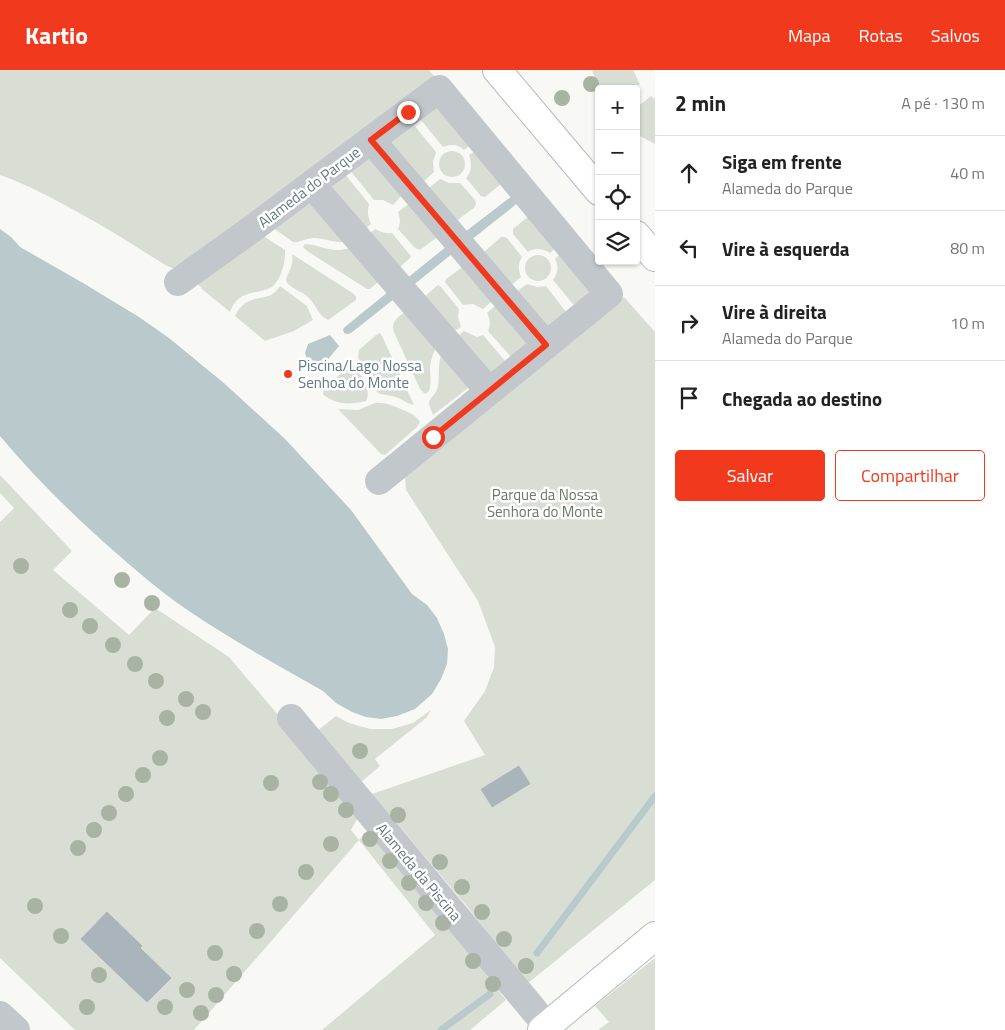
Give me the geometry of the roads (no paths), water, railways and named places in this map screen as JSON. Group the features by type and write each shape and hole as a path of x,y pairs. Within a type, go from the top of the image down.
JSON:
{"main road":[{"path":"497,70 595,186"},
{"path":"640,240 655,257"},
{"path":"551,1026 655,936"}],"street":[{"name":"Alameda do Parque","path":"178,282 312,185 439,89 609,294 546,345"},
{"path":"371,140 546,345 379,481"},
{"path":"312,185 489,392"},
{"name":"Alameda da Piscina","path":"292,718 551,1026"},
{"path":"0,1015 16,1030"}],"waterway":[{"path":"537,953 655,796"},
{"path":"441,1030 490,994"}],"place":[{"name":"Piscina/Lago Nossa Senhoa do Monte","path":"288,374"}],"park label":[{"name":"Parque da Nossa Senhora do Monte","path":"545,502"}]}
